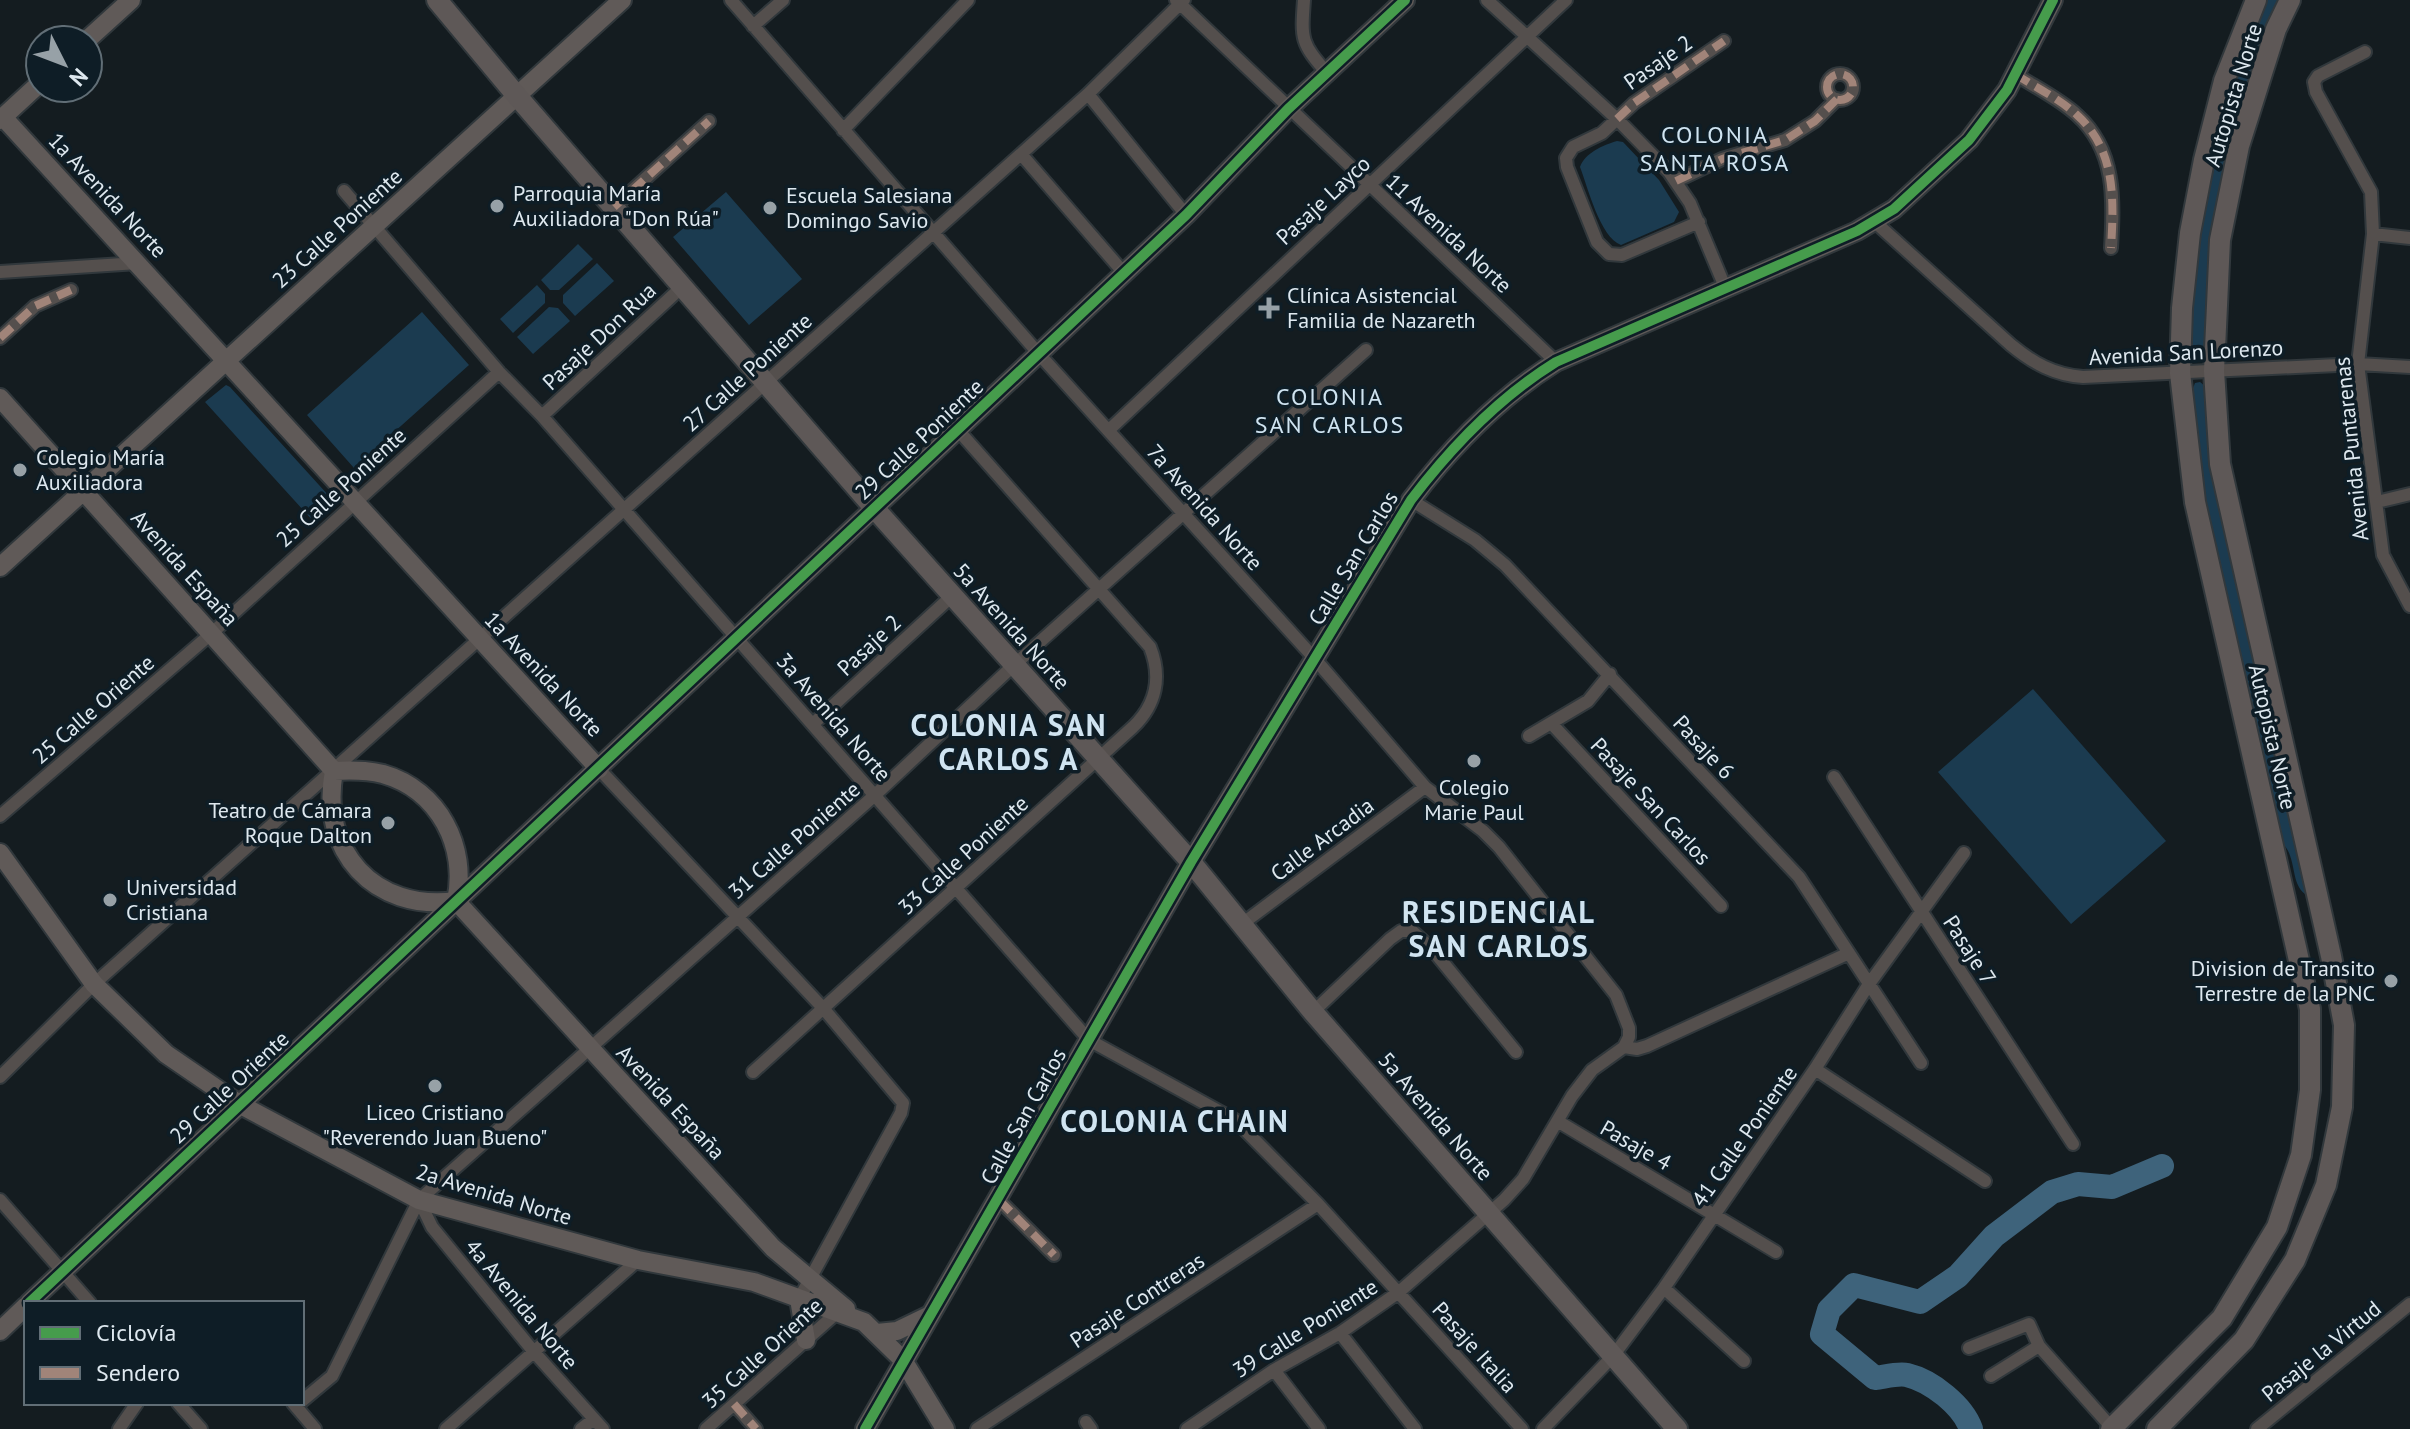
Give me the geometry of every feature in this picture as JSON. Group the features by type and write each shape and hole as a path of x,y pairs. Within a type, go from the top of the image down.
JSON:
{"main road":[{"name":"5a Avenida Norte","path":"437,0 875,509 1191,862 1313,1012 1677,1429"},
{"name":"Autopista Norte","path":"2112,1429 2222,1318 2277,1227 2301,1155 2310,1090 2310,1009 2195,502 2180,373 2182,308 2190,233 2204,160 2224,81 2256,0"},
{"name":"Autopista Norte","path":"2157,1429 2244,1340 2295,1260 2326,1185 2342,1107 2344,1025 2220,464 2214,371 2220,240 2239,146 2276,29 2290,0"},
{"path":"2273,847 2283,852 2298,900 2305,904 2311,900 2314,887"},
{"path":"2298,957 2302,944 2311,936 2321,937 2329,949"}],"street":[{"path":"104,25 131,0"},
{"name":"23 Calle Poniente","path":"0,567 622,0"},
{"name":"7a Avenida Norte","path":"731,0 932,233 1315,659 1425,787 1499,847 1616,995 1629,1028 1624,1047"},
{"path":"753,26 783,0"},
{"path":"843,130 968,0"},
{"path":"1304,0 1302,30 1306,46 1327,73"},
{"name":"29 Calle Poniente","path":"456,901 1186,215 1288,109 1405,0"},
{"path":"1487,0 1617,119 1676,181 1699,222 1725,287"},
{"name":"Pasaje Layco","path":"1110,429 1566,0"},
{"name":"Calle San Carlos","path":"865,1429 1191,862 1411,500 1446,454 1534,376 1556,362 1875,222 1907,198 1969,140 2007,90 2053,0"},
{"name":"27 Calle Poniente","path":"0,1077 94,984 1088,94 1180,1"},
{"name":"11 Avenida Norte","path":"1180,1 1288,109 1556,362"},
{"name":"Pasaje 2","path":"1699,222 1622,255 1613,255 1599,246 1566,158 1573,147 1597,136 1634,103 1724,41"},
{"name":"Avenida Puntarenas","path":"2365,52 2318,76 2314,82 2316,92 2371,192 2373,234 2358,364 2383,555 2410,606"},
{"path":"2015,74 2075,113 2094,133 2110,169 2114,201 2111,248"},
{"path":"1088,94 1186,215"},
{"path":"1,116 24,97"},
{"path":"1676,181 1722,159 1758,151 1785,140 1815,121 1837,99"},
{"name":"1a Avenida Norte","path":"1,116 228,360 353,503 823,1008 899,1096 903,1108 799,1299"},
{"path":"614,207 709,121"},
{"path":"1021,154 1124,273"},
{"name":"3a Avenida Norte","path":"344,191 499,372 542,416 1089,1040 1235,1120 1399,1292"},
{"name":"Avenida San Lorenzo","path":"1875,222 2011,345 2045,368 2083,377 2358,364 2410,367"},
{"path":"2373,234 2410,238"},
{"path":"0,272 138,263"},
{"name":"Pasaje Don Rua","path":"542,416 683,286"},
{"path":"0,338 35,306 71,290"},
{"name":"31 Calle Poniente","path":"304,1398 332,1376 419,1200 875,795 1014,665 1366,350"},
{"name":"25 Calle Poniente","path":"212,633 499,372"},
{"name":"Avenida España","path":"0,398 334,771"},
{"name":"33 Calle Poniente","path":"753,1072 1133,727 1149,709 1156,688 1157,672 1150,647 958,430"},
{"path":"2377,502 2410,494"},
{"name":"Pasaje 6","path":"1411,500 1475,540 1505,565 1799,877 1921,1063"},
{"name":"Pasaje 2","path":"813,724 953,595"},
{"name":"25 Calle Oriente","path":"0,816 212,633"},
{"path":"1529,736 1588,701 1610,674"},
{"name":"Pasaje San Carlos","path":"1551,723 1721,906"},
{"path":"334,771 369,771 385,775 414,788 438,810 453,839 460,870 456,901 431,903 407,899 392,894 364,876 344,851 332,820 330,804 334,771"},
{"name":"Pasaje 7","path":"1834,777 2073,1144"},
{"name":"Calle Arcadia","path":"1242,924 1425,787"},
{"name":"2a Avenida Norte","path":"0,853 94,984 166,1054 239,1104 419,1200 638,1260 754,1282 799,1299 841,1309"},
{"name":"41 Calle Poniente","path":"1543,1429 1613,1356 1664,1288 1815,1069 1869,984 1964,853"},
{"name":"Avenida España","path":"456,901 773,1248 841,1309 871,1328"},
{"name":"29 Calle Oriente","path":"32,1301 456,901"},
{"path":"1313,1012 1390,939 1401,931 1412,931 1432,949 1516,1052"},
{"name":"39 Calle Poniente","path":"1187,1429 1274,1370 1340,1333 1399,1292 1504,1200 1523,1179 1572,1096 1592,1070 1624,1047 1637,1049 1647,1046 1849,953"},
{"path":"1815,1069 1985,1181"},
{"name":"Pasaje 4","path":"1559,1122 1776,1252"},
{"name":"4a Avenida Norte","path":"419,1200 432,1227 534,1352 603,1429"},
{"path":"999,1200 1054,1255"},
{"name":"Pasaje Contreras","path":"977,1429 1318,1204"},
{"path":"2,1208 88,1301"},
{"path":"754,1282 772,1270 773,1248"},
{"path":"446,1429 638,1260"},
{"path":"1664,1288 1744,1361"},
{"name":"Pasaje Italia","path":"1399,1292 1522,1429"},
{"path":"799,1299 806,1340"},
{"name":"Pasaje la Virtud","path":"2257,1429 2410,1304"},
{"name":"29 Calle Oriente","path":"0,1331 24,1309"},
{"name":"35 Calle Oriente","path":"706,1429 841,1309"},
{"path":"871,1328 905,1329 930,1314"},
{"path":"1969,1348 2029,1324 2039,1346 2112,1429"},
{"path":"871,1328 903,1360 945,1429"},
{"path":"1340,1333 1415,1429"},
{"path":"1991,1376 2039,1346"},
{"path":"1274,1370 1319,1429"},
{"path":"734,1404 756,1429"},
{"path":"119,1429 136,1405"},
{"path":"180,1405 201,1429"},
{"path":"299,1405 315,1429"},
{"path":"581,1429 594,1419"}],"shaded area":[{"path":"2262,0 2278,0 2236,126 2212,256 2205,344 2196,351 2189,342 2197,247 2225,103"},
{"path":"1617,141 1623,142 1659,180 1679,212 1674,222 1621,245 1601,222 1580,167 1590,154"},
{"path":"726,192 802,279 749,325 673,237"},
{"path":"578,244 593,259 559,290 550,290 541,280"},
{"path":"597,263 614,281 575,316 563,303 563,295"},
{"path":"537,285 545,294 545,303 513,333 500,319"},
{"path":"549,307 558,308 570,321 533,354 517,337"},
{"path":"422,312 469,365 354,468 307,415"},
{"path":"2200,382 2206,387 2305,894 2297,883 2290,855 2282,843 2205,502 2192,391 2195,383"},
{"path":"226,385 329,496 329,508 314,522 205,402"},
{"path":"2033,689 2166,841 2071,924 1938,772"}],"waterway":[{"path":"1971,1429 1954,1403 1936,1389 1907,1375 1875,1378 1822,1334 1829,1310 1854,1285 1920,1302 1958,1276 1994,1236 2052,1192 2078,1184 2112,1187 2162,1166"}],"marked path":[{"path":"1617,119 1634,103 1724,41"},
{"path":"1840,74 1849,78 1853,87 1849,96 1840,100 1831,96 1827,87 1831,78 1840,74"},
{"path":"2015,74 2070,109 2090,129 2099,144 2106,160 2112,194 2111,248"},
{"path":"1676,181 1722,159 1785,140 1815,121 1837,99"},
{"path":"614,207 709,121"},
{"path":"0,338 35,306 71,290"},
{"path":"999,1200 1054,1255"},
{"path":"734,1404 756,1429"}],"cycle path":[{"path":"31,1301 1186,215 1288,109 1405,0"},
{"path":"865,1429 1191,862 1411,500 1427,480 1495,407 1556,362 1857,231 1894,209 1969,140 2007,90 2053,0"}],"place":[{"name":"Parroquia María Auxiliadora \"Don Rúa\"","path":"497,206"},
{"name":"Escuela Salesiana Domingo Savio","path":"770,208"},
{"name":"Clínica Asistencial Familia de Nazareth","path":"1269,308"},
{"name":"Colegio María Auxiliadora","path":"20,470"},
{"name":"Colegio Marie Paul","path":"1474,761"},
{"name":"Teatro de Cámara Roque Dalton","path":"388,823"},
{"name":"Universidad Cristiana","path":"110,900"},
{"name":"Division de Transito Terrestre de la PNC","path":"2391,981"},
{"name":"Liceo Cristiano \"Reverendo Juan Bueno\"","path":"435,1086"}],"district":[{"name":"COLONIA SANTA ROSA","path":"1715,149"},
{"name":"COLONIA SAN CARLOS","path":"1330,411"},
{"name":"COLONIA SAN CARLOS A","path":"1009,743"},
{"name":"RESIDENCIAL SAN CARLOS","path":"1499,930"},
{"name":"COLONIA CHAIN","path":"1175,1122"}]}
